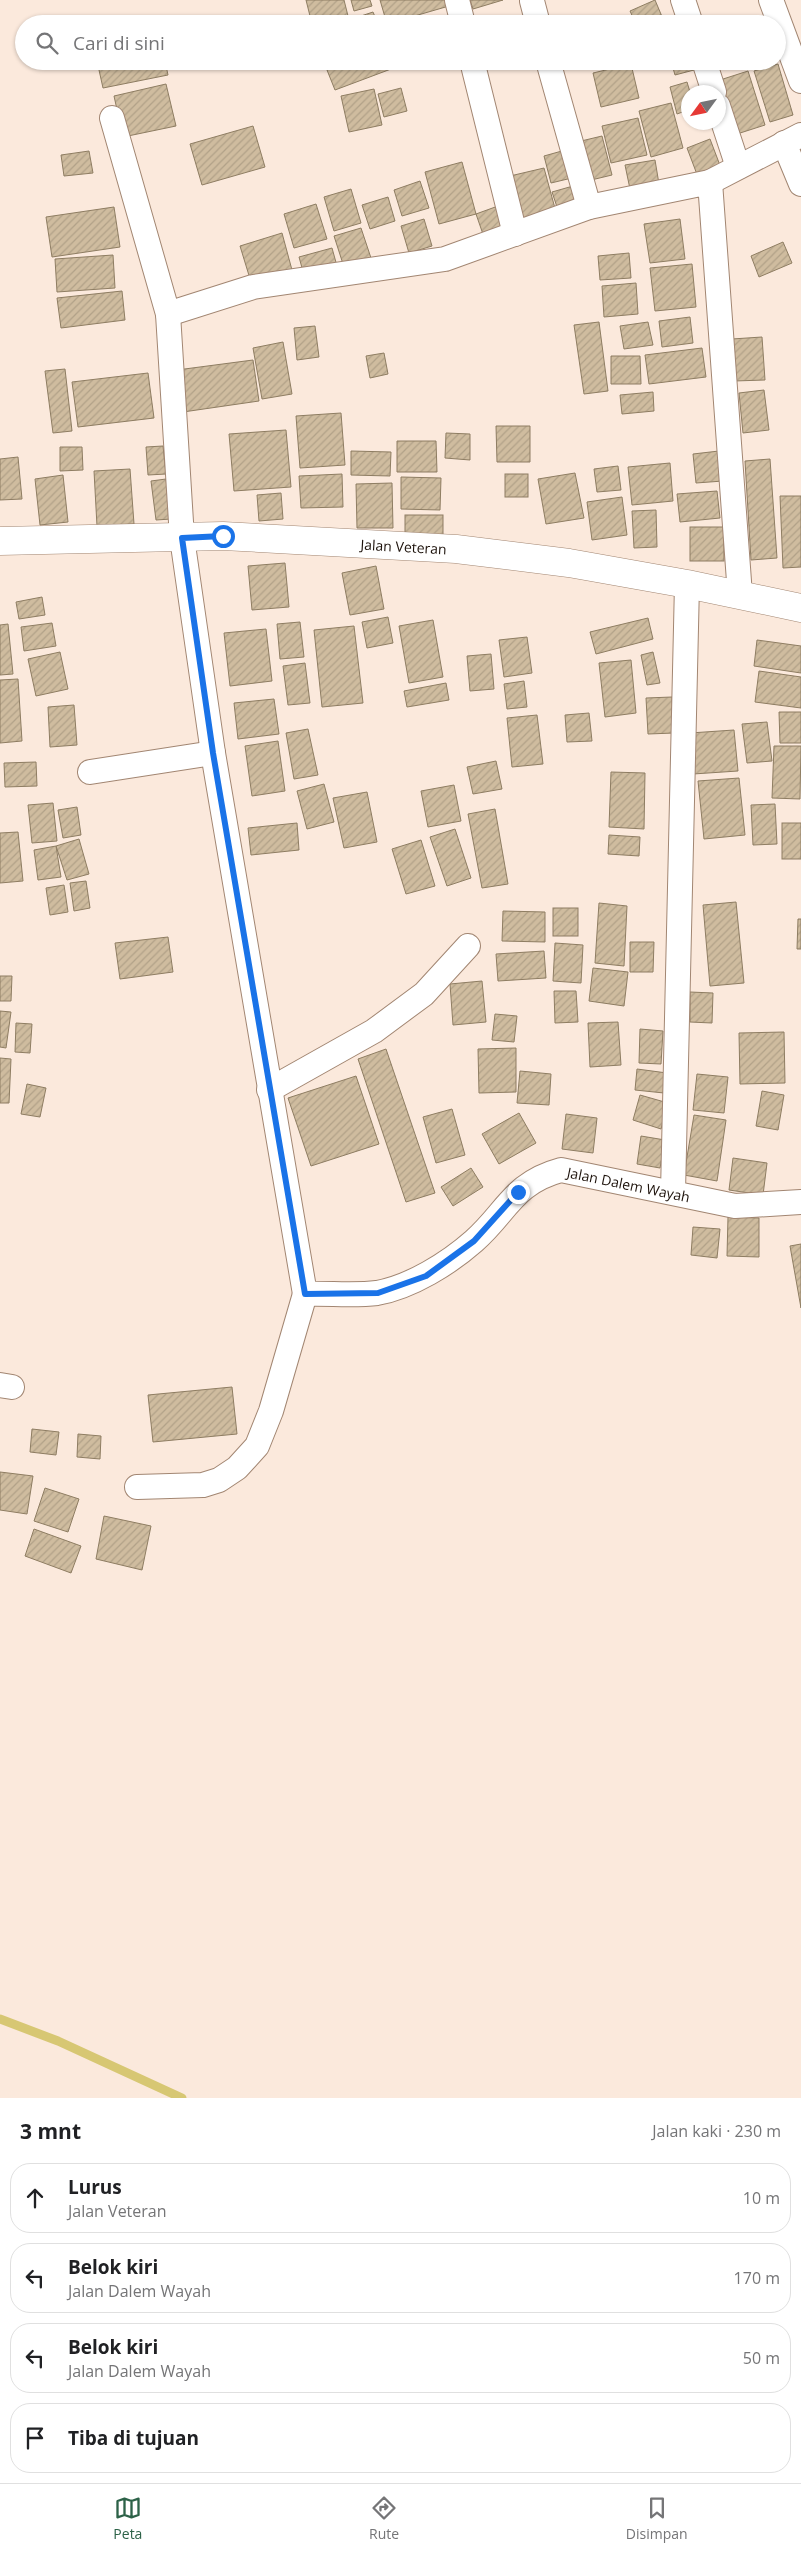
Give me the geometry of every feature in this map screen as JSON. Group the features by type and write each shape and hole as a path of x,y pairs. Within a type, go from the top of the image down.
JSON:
{"street":[{"path":"457,0 461,15"},
{"path":"683,0 689,15"},
{"path":"770,0 776,15"},
{"path":"532,1 536,15"},
{"path":"786,42 801,81"},
{"path":"474,70 515,234"},
{"path":"551,70 589,207"},
{"path":"707,70 712,85"},
{"path":"112,118 168,314 182,538 213,753 305,1294 271,1411 257,1446 237,1468 219,1480 203,1485 138,1487"},
{"path":"726,130 738,167"},
{"path":"168,314 253,287 445,259 589,207 710,182 792,139 801,184"},
{"path":"710,182 740,595"},
{"name":"Jalan Veteran","path":"0,540 223,536 456,549 569,563 687,584 801,608"},
{"path":"673,1192 687,584"},
{"path":"90,772 213,753"},
{"path":"269,1090 374,1032 424,994 468,946"},
{"name":"Jalan Dalem Wayah","path":"305,1294 378,1293 426,1276 474,1241 518,1192 540,1176 561,1170 736,1206 801,1202"}],"building":[{"path":"306,0 344,0 348,15 310,15"},
{"path":"351,0 370,0 372,6 354,11"},
{"path":"380,0 447,0 449,6 418,15 384,15"},
{"path":"470,0 503,0 473,9"},
{"path":"655,0 661,15 632,15 630,11"},
{"path":"99,70 167,70 168,75 103,88"},
{"path":"327,70 388,70 335,90"},
{"path":"606,70 632,70 639,98 601,107 593,73"},
{"path":"674,70 694,70 675,75"},
{"path":"780,70 793,115 770,122 754,71"},
{"path":"748,71 765,125 737,134 726,99 726,85 722,85 720,80"},
{"path":"687,82 688,85 681,85 681,113 677,114 670,87"},
{"path":"166,84 176,126 123,137 114,96"},
{"path":"401,88 407,111 384,117 378,94"},
{"path":"374,89 382,125 349,132 341,96"},
{"path":"671,103 683,148 651,157 639,111"},
{"path":"638,118 647,155 611,163 602,126"},
{"path":"253,126 265,167 202,185 190,144"},
{"path":"602,136 612,175 587,181 577,142"},
{"path":"710,139 721,168 698,177 687,148"},
{"path":"569,149 576,177 551,183 544,156"},
{"path":"89,151 93,173 64,176 61,155"},
{"path":"655,160 659,184 630,189 625,165"},
{"path":"462,162 476,214 439,224 425,172"},
{"path":"544,168 556,212 521,221 510,176"},
{"path":"420,181 429,208 402,216 394,190"},
{"path":"580,184 585,202 558,210 552,192"},
{"path":"351,189 361,223 334,231 324,197"},
{"path":"388,197 395,221 370,229 362,205"},
{"path":"316,204 327,239 294,248 284,214"},
{"path":"498,206 508,233 485,240 476,214"},
{"path":"114,207 120,247 52,257 46,217"},
{"path":"424,219 432,246 409,253 401,226"},
{"path":"680,219 685,259 650,263 644,224"},
{"path":"361,228 371,258 344,267 334,236"},
{"path":"282,233 292,270 251,282 240,246"},
{"path":"783,242 792,263 759,277 751,256"},
{"path":"332,248 337,266 304,275 299,257"},
{"path":"629,253 631,278 600,280 598,256"},
{"path":"113,255 115,288 57,292 55,259"},
{"path":"692,264 696,307 655,311 650,268"},
{"path":"636,283 638,314 604,317 602,286"},
{"path":"122,291 125,320 61,328 57,298"},
{"path":"690,317 693,343 662,347 659,321"},
{"path":"599,322 608,391 584,394 574,325"},
{"path":"648,322 653,345 624,349 620,326"},
{"path":"315,326 319,357 297,360 294,328"},
{"path":"762,337 765,380 734,381 732,339"},
{"path":"283,342 292,394 262,399 253,348"},
{"path":"702,348 706,377 649,384 645,355"},
{"path":"384,353 388,374 370,378 366,356"},
{"path":"611,356 640,356 641,384 611,384"},
{"path":"253,360 259,401 183,412 177,370"},
{"path":"65,369 72,431 53,433 45,371"},
{"path":"148,373 154,418 78,427 72,382"},
{"path":"764,390 769,430 743,433 739,393"},
{"path":"653,392 654,411 622,414 620,395"},
{"path":"341,413 345,465 300,468 296,416"},
{"path":"496,426 530,426 530,462 497,462"},
{"path":"286,430 291,487 234,491 229,434"},
{"path":"446,433 470,434 470,460 445,458"},
{"path":"397,441 436,441 437,472 397,472"},
{"path":"163,446 166,474 148,475 146,447"},
{"path":"60,447 82,447 83,470 60,471"},
{"path":"351,451 391,452 390,476 351,475"},
{"path":"719,451 723,481 696,483 693,454"},
{"path":"18,457 22,499 0,500 0,459"},
{"path":"770,459 777,558 751,560 745,461"},
{"path":"670,463 673,501 632,505 628,467"},
{"path":"618,466 621,490 597,492 594,469"},
{"path":"130,469 134,524 97,526 94,471"},
{"path":"575,473 584,518 546,524 538,479"},
{"path":"342,474 343,507 301,508 299,476"},
{"path":"505,474 528,474 528,497 505,497"},
{"path":"63,475 68,522 40,525 35,479"},
{"path":"401,477 441,478 440,510 401,509"},
{"path":"166,479 171,519 156,520 151,481"},
{"path":"392,483 393,528 357,528 356,484"},
{"path":"717,491 720,518 680,522 677,494"},
{"path":"281,493 283,519 259,521 257,495"},
{"path":"780,496 801,496 801,567 783,568"},
{"path":"622,497 627,535 592,540 587,502"},
{"path":"656,510 657,547 634,548 632,511"},
{"path":"405,515 443,515 443,538 405,538"},
{"path":"690,527 724,527 724,561 690,561"},
{"path":"285,563 289,607 252,610 248,566"},
{"path":"376,566 384,609 350,615 342,573"},
{"path":"42,597 45,615 19,619 16,602"},
{"path":"388,617 393,643 367,648 362,622"},
{"path":"648,618 653,639 596,654 590,632"},
{"path":"433,620 443,677 409,683 399,626"},
{"path":"300,622 304,657 280,659 277,624"},
{"path":"52,623 56,646 24,651 21,627"},
{"path":"8,624 13,674 0,675 0,625"},
{"path":"354,626 363,703 322,707 314,630"},
{"path":"266,629 272,681 230,686 224,633"},
{"path":"527,637 532,673 504,677 499,640"},
{"path":"757,640 801,646 801,673 754,666"},
{"path":"60,652 68,689 36,696 28,659"},
{"path":"653,652 660,683 647,685 641,655"},
{"path":"491,654 494,689 470,691 467,656"},
{"path":"631,660 636,713 605,717 599,663"},
{"path":"305,663 310,703 288,705 283,666"},
{"path":"759,671 801,677 801,708 755,702"},
{"path":"18,679 22,741 0,743 0,680"},
{"path":"524,681 527,707 507,709 504,684"},
{"path":"446,683 449,700 407,707 404,691"},
{"path":"672,697 674,733 648,734 646,698"},
{"path":"274,699 279,734 238,739 234,703"},
{"path":"74,705 77,745 50,747 48,707"},
{"path":"779,712 801,712 801,743 780,743"},
{"path":"589,713 592,741 567,742 565,715"},
{"path":"537,715 543,764 512,767 507,718"},
{"path":"767,722 772,761 747,763 742,724"},
{"path":"308,729 318,775 294,779 286,733"},
{"path":"734,730 738,771 693,774 690,733"},
{"path":"278,741 285,791 252,796 245,746"},
{"path":"774,746 801,746 800,799 772,798"},
{"path":"496,761 502,789 473,794 467,767"},
{"path":"36,762 37,786 5,787 4,763"},
{"path":"611,772 645,773 644,829 609,827"},
{"path":"739,778 745,835 704,839 698,781"},
{"path":"324,784 334,822 307,829 297,791"},
{"path":"454,785 461,821 428,827 421,791"},
{"path":"367,792 377,842 344,848 333,798"},
{"path":"53,803 57,841 32,843 28,805"},
{"path":"775,804 777,844 753,845 751,805"},
{"path":"77,807 81,835 63,838 58,810"},
{"path":"495,809 508,884 482,888 468,814"},
{"path":"297,823 299,850 251,855 248,828"},
{"path":"782,823 801,823 801,859 782,859"},
{"path":"455,829 471,878 447,886 430,837"},
{"path":"18,832 23,881 0,883 0,833"},
{"path":"609,835 640,837 639,856 608,854"},
{"path":"79,839 89,874 67,880 56,846"},
{"path":"421,840 435,886 406,894 392,849"},
{"path":"56,846 61,877 38,880 34,850"},
{"path":"86,881 90,908 74,911 70,883"},
{"path":"64,885 68,912 50,915 46,888"},
{"path":"736,902 744,983 710,986 703,905"},
{"path":"599,903 627,906 624,966 595,963"},
{"path":"553,908 578,908 578,936 553,936"},
{"path":"503,911 545,912 545,942 502,941"},
{"path":"798,919 801,919 801,949 797,949"},
{"path":"168,937 173,972 120,979 115,943"},
{"path":"630,942 654,942 653,972 630,972"},
{"path":"555,943 583,945 581,983 553,981"},
{"path":"544,951 546,978 498,981 496,954"},
{"path":"593,968 628,972 624,1006 589,1001"},
{"path":"0,976 12,976 11,1001 0,1001"},
{"path":"482,981 486,1022 453,1025 450,984"},
{"path":"554,991 576,991 578,1022 555,1023"},
{"path":"690,992 713,993 712,1023 690,1022"},
{"path":"0,1011 11,1012 6,1048 0,1047"},
{"path":"495,1014 517,1016 514,1042 492,1040"},
{"path":"618,1022 621,1065 590,1067 588,1023"},
{"path":"16,1023 32,1024 30,1053 15,1052"},
{"path":"640,1029 663,1031 661,1064 639,1063"},
{"path":"784,1032 785,1083 740,1084 739,1033"},
{"path":"516,1048 516,1092 479,1093 478,1049"},
{"path":"386,1049 435,1193 406,1202 358,1059"},
{"path":"0,1058 11,1059 9,1103 0,1103"},
{"path":"637,1069 667,1073 664,1093 635,1090"},
{"path":"520,1071 551,1074 549,1105 517,1103"},
{"path":"697,1074 728,1077 724,1113 693,1110"},
{"path":"356,1076 379,1144 311,1166 288,1098"},
{"path":"27,1084 46,1088 40,1117 21,1114"},
{"path":"762,1091 784,1095 778,1130 756,1126"},
{"path":"640,1095 668,1103 661,1129 633,1120"},
{"path":"452,1109 465,1155 436,1163 423,1117"},
{"path":"519,1113 536,1143 499,1164 482,1134"},
{"path":"566,1114 597,1118 593,1153 562,1149"},
{"path":"694,1115 726,1120 717,1181 684,1175"},
{"path":"641,1136 665,1140 660,1168 637,1164"},
{"path":"733,1158 767,1163 763,1195 729,1190"},
{"path":"471,1168 483,1187 453,1206 441,1187"},
{"path":"728,1217 759,1218 759,1257 727,1256"},
{"path":"693,1227 720,1229 717,1258 691,1255"},
{"path":"801,1244 801,1308 790,1246"},
{"path":"232,1387 237,1434 153,1442 148,1395"},
{"path":"32,1429 59,1432 56,1455 30,1452"},
{"path":"78,1434 101,1436 100,1459 77,1457"},
{"path":"0,1472 33,1476 27,1514 0,1510"},
{"path":"45,1488 79,1499 68,1532 34,1521"},
{"path":"104,1516 151,1526 142,1570 96,1559"},
{"path":"34,1529 81,1546 71,1573 25,1556"}],"waterway":[{"path":"0,2019 58,2041 182,2098"}],"route":[{"path":"223,536 182,538 213,753 305,1294 378,1293 426,1276 474,1241 518,1192"}]}
